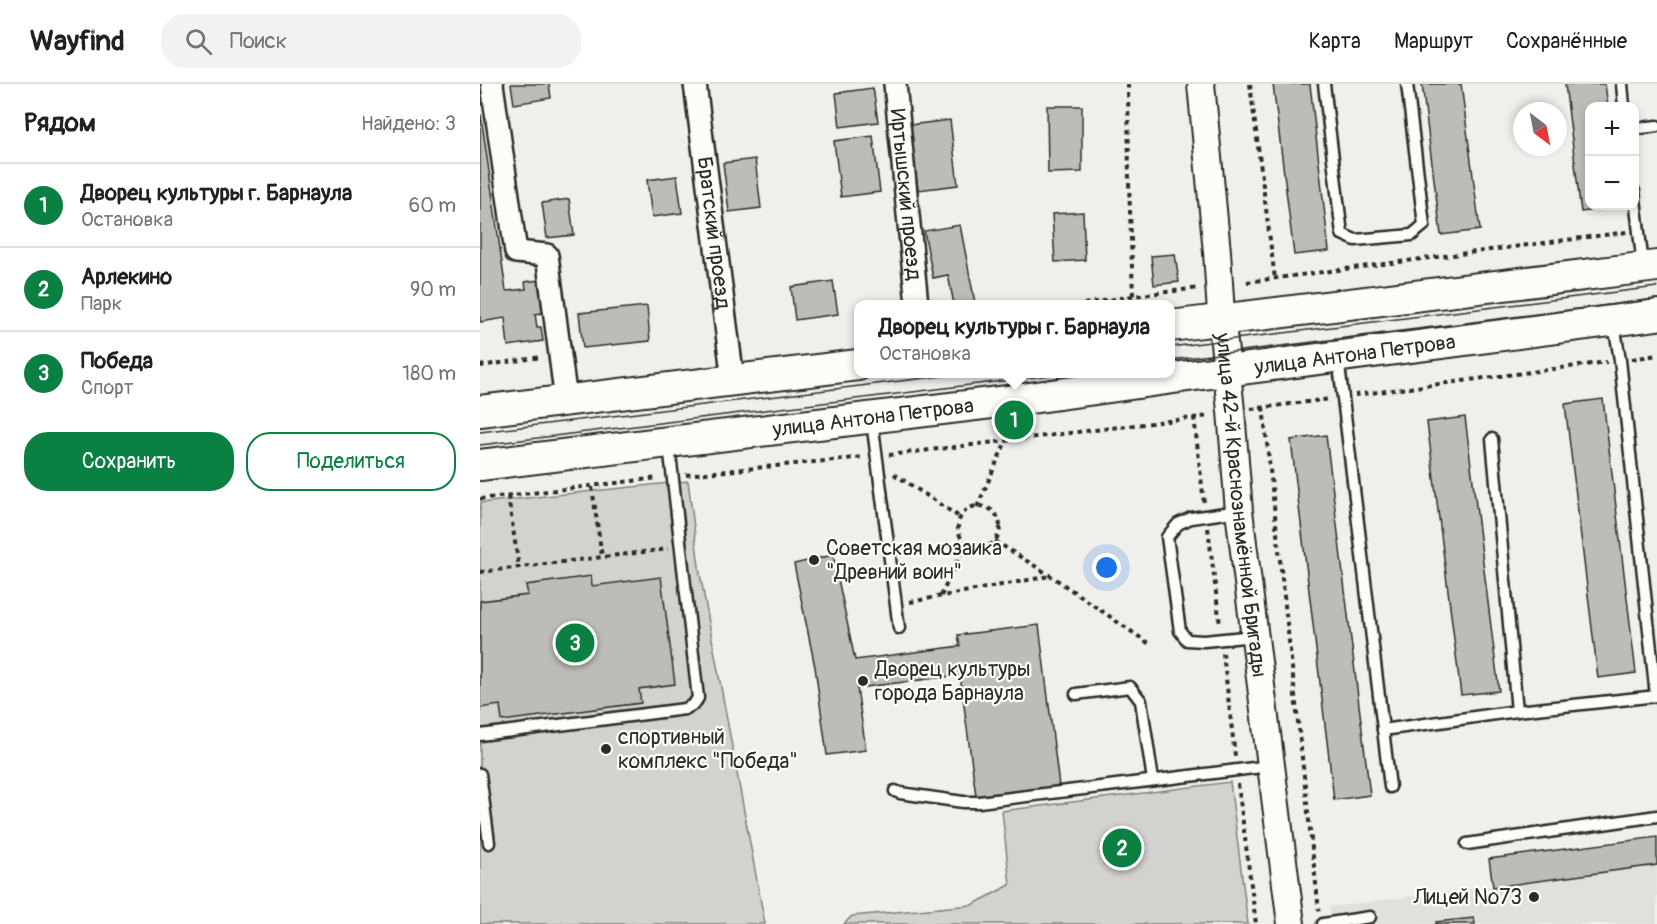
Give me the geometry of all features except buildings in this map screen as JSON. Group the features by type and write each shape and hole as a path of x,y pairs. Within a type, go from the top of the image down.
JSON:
{"main road":[{"path":"1175,325 1650,267"},
{"name":"улица Антона Петрова","path":"1175,378 1657,315"},
{"path":"480,411 854,365"},
{"name":"улица Антона Петрова","path":"480,465 871,418 1174,378"}],"street":[{"path":"492,84 516,252 547,255 566,401"},
{"name":"Братский проезд","path":"695,84 733,380"},
{"name":"Иртышский проезд","path":"895,84 917,300"},
{"name":"улица 42-й Краснознамённой Бригады","path":"1201,84 1239,511 1291,924"}],"lane":[{"path":"1324,84 1342,234 1355,240 1412,235 1424,225 1407,84"},
{"path":"1622,84 1624,102"},
{"path":"1639,128 1657,126"},
{"path":"1637,210 1639,231 1650,267"},
{"path":"1383,730 1517,711 1656,696 1614,320"},
{"path":"1338,357 1390,788"},
{"path":"871,418 899,628"},
{"path":"1492,439 1517,711"},
{"path":"480,735 685,709 694,704 698,698 669,441"},
{"path":"1239,511 1191,518 1178,524 1167,537 1180,631 1187,640 1254,636"},
{"path":"1076,694 1130,687 1141,701 1153,780"},
{"path":"895,791 900,794 979,802 1270,766"},
{"path":"480,774 489,843"},
{"path":"1467,844 1657,816"},
{"path":"1323,924 1370,917"}],"path":[{"path":"1128,84 1133,296"},
{"path":"1250,84 1275,279"},
{"path":"1247,282 1639,231"},
{"path":"1108,300 1199,288"},
{"path":"480,366 560,355"},
{"path":"1248,410 1657,356"},
{"path":"1263,407 1320,912"},
{"path":"480,499 672,477 877,460 1212,415"},
{"path":"1194,417 1256,924"},
{"path":"977,507 1006,441"},
{"path":"877,460 961,518"},
{"path":"592,487 602,557"},
{"path":"508,496 519,568"},
{"path":"977,507 991,510 999,521 999,535 995,541 984,548 965,543 959,531 961,518 971,508 977,507"},
{"path":"995,541 1051,576 1151,645"},
{"path":"941,596 965,543"},
{"path":"480,572 680,548"},
{"path":"896,605 1051,576"}],"shaded area":[{"name":"спортивный комплекс \"Победа\"","path":"688,481 700,574 765,924 480,924 480,503"},
{"path":"1230,782 1248,924 844,924 852,916 972,905 1010,885 1002,811"},
{"name":"Лицей №73","path":"1657,865 1657,924 1332,924 1329,907"}],"tram line":[{"path":"1175,346 1657,287"},
{"path":"1175,359 1657,299"},
{"path":"480,432 925,378"},
{"path":"480,445 1026,378"}],"place":[{"name":"Дворец культуры г. Барнаула","path":"1014,420"},
{"name":"Советская мозаика \"Древний воин\"","path":"814,560"},
{"name":"Победа","path":"575,643"},
{"name":"Дворец культуры города Барнаула","path":"863,681"},
{"name":"спортивный комплекс \"Победа\"","path":"606,749"},
{"name":"Арлекино","path":"1122,848"},
{"name":"Лицей №73","path":"1534,897"}]}
